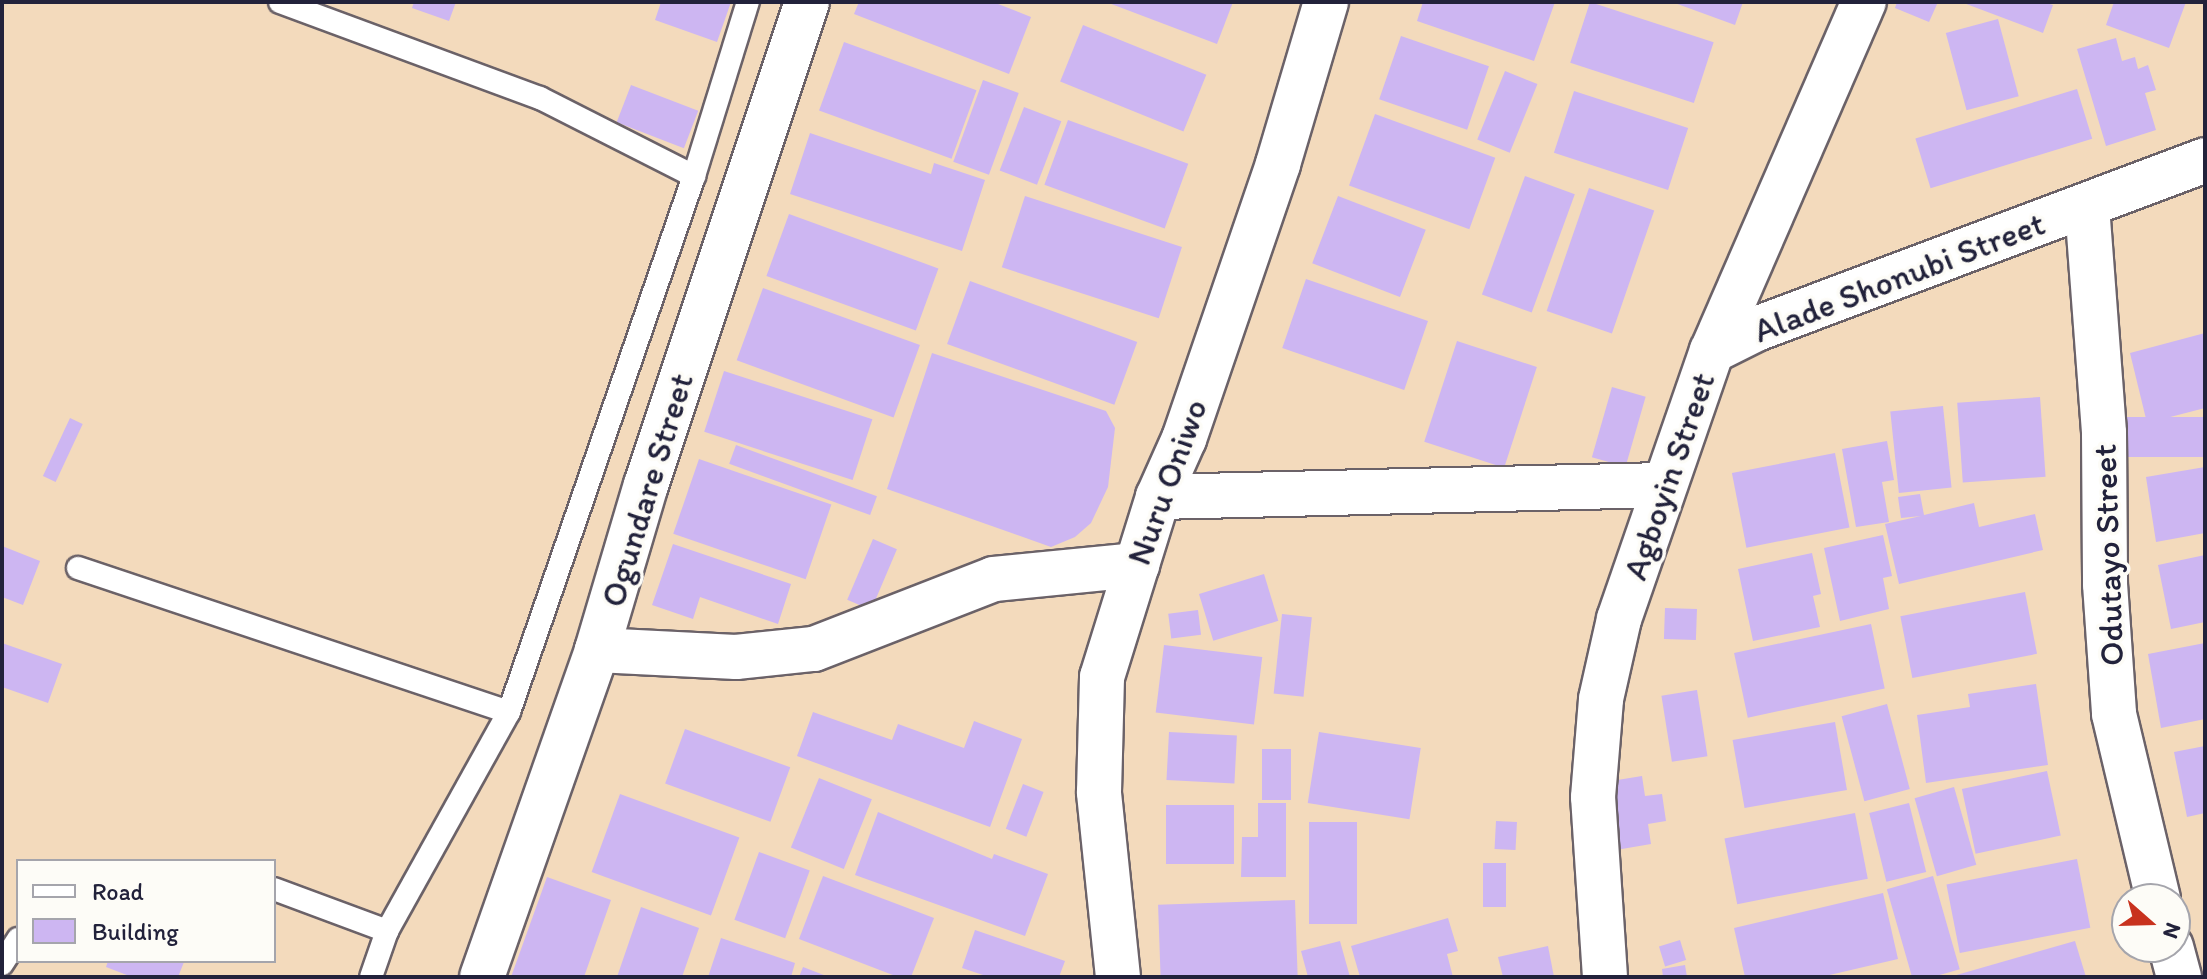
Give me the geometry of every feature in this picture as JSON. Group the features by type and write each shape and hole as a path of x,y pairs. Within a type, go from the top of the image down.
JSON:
{"street":[{"name":"Ogundare Street","path":"482,977 597,650 646,485 807,2"},
{"name":"Nuru Oniwo","path":"1118,977 1099,792 1102,677 1158,497 1184,439 1273,179 1326,2"},
{"name":"Agboyin Street","path":"1605,977 1593,797 1601,699 1619,619 1712,351 1864,2"},
{"name":"Alade Shonubi Street","path":"1712,351 1756,329 2205,160"},
{"name":"Odutayo Street","path":"2087,206 2104,433 2105,584 2114,714 2154,883"},
{"path":"1158,497 1664,485"},
{"path":"597,650 736,657 814,649 994,579 1137,565"}],"lane":[{"path":"280,2 540,98 694,176"},
{"path":"371,977 387,931 509,712 694,176 748,2"},
{"path":"78,568 509,712"},
{"path":"276,890 387,931"},
{"path":"2,964 16,942"}],"building":[{"path":"414,2 456,2 449,21 412,8"},
{"path":"661,2 731,2 717,42 655,20"},
{"path":"859,2 993,2 1031,17 1009,74 854,14"},
{"path":"1106,2 1233,2 1217,44"},
{"path":"1423,2 1555,2 1534,61 1417,21"},
{"path":"1590,2 1714,42 1694,103 1570,63"},
{"path":"1672,2 1743,2 1735,25"},
{"path":"1897,2 1938,2 1929,22 1895,8"},
{"path":"1961,2 2043,2 2053,5 2043,33"},
{"path":"2114,2 2186,2 2169,48 2106,25"},
{"path":"1998,19 2019,96 1967,110 1946,33"},
{"path":"1083,25 1206,75 1183,131 1060,82"},
{"path":"1401,36 1489,66 1467,130 1379,99"},
{"path":"2116,38 2122,61 2135,57 2138,69 2148,65 2156,90 2145,93 2156,130 2106,146 2077,49"},
{"path":"844,42 976,90 952,159 819,111"},
{"path":"1505,71 1537,84 1510,153 1477,140"},
{"path":"983,80 1019,93 989,175 953,162"},
{"path":"631,85 698,111 684,148 617,122"},
{"path":"2077,89 2092,139 1931,188 1915,138"},
{"path":"1574,91 1688,128 1668,190 1554,153"},
{"path":"1024,107 1061,121 1037,185 1000,170"},
{"path":"1375,114 1495,158 1469,229 1349,185"},
{"path":"1068,120 1188,164 1165,229 1044,185"},
{"path":"810,133 931,174 934,163 985,180 962,251 790,194"},
{"path":"1525,176 1575,194 1532,313 1482,294"},
{"path":"1589,188 1654,210 1612,333 1547,311"},
{"path":"1025,196 1182,247 1159,318 1002,267"},
{"path":"1338,196 1426,230 1400,297 1312,263"},
{"path":"789,214 938,268 916,330 766,276"},
{"path":"1306,279 1428,321 1404,390 1282,348"},
{"path":"970,281 1137,342 1114,405 947,344"},
{"path":"763,288 920,345 894,417 737,360"},
{"path":"2205,333 2205,408 2147,423 2130,353"},
{"path":"1457,341 1537,367 1504,468 1424,442"},
{"path":"932,353 1106,411 1115,428 1108,487 1091,523 1075,537 1051,547 887,489"},
{"path":"724,371 872,419 853,480 704,432"},
{"path":"1612,387 1646,397 1626,467 1592,457"},
{"path":"2040,397 2046,477 1963,483 1957,403"},
{"path":"1943,406 1952,488 1899,493 1890,412"},
{"path":"2126,417 2205,417 2205,457 2126,457"},
{"path":"70,418 83,424 56,482 43,476"},
{"path":"1887,441 1894,480 1882,482 1889,522 1856,527 1842,449"},
{"path":"736,445 877,496 870,515 729,464"},
{"path":"1835,453 1850,528 1746,548 1732,473"},
{"path":"699,459 831,505 806,579 673,534"},
{"path":"2205,467 2205,533 2156,542 2146,477"},
{"path":"1920,494 1924,515 1974,503 1979,527 2035,514 2043,550 1899,584 1885,524 1921,516 1901,518 1898,497"},
{"path":"1883,535 1892,576 1883,578 1889,609 1840,621 1824,548"},
{"path":"873,539 897,549 871,610 847,600"},
{"path":"673,544 791,584 778,624 700,597 693,619 652,605"},
{"path":"2,546 40,561 23,605 2,597"},
{"path":"1812,553 1821,594 1813,596 1820,627 1753,641 1738,569"},
{"path":"2205,555 2205,622 2171,629 2158,565"},
{"path":"1264,574 1278,621 1213,641 1199,594"},
{"path":"2025,592 2037,654 1912,678 1900,616"},
{"path":"1665,608 1697,609 1696,640 1664,639"},
{"path":"1198,610 1201,635 1171,638 1168,614"},
{"path":"1282,614 1312,617 1303,697 1274,694"},
{"path":"1871,624 1885,689 1748,718 1734,653"},
{"path":"2,643 62,664 48,703 2,687"},
{"path":"2205,643 2205,719 2161,728 2148,654"},
{"path":"1164,645 1262,657 1254,725 1156,712"},
{"path":"2036,684 2048,765 1926,783 1917,715 1970,707 1968,694"},
{"path":"1697,690 1707,756 1672,762 1661,696"},
{"path":"1887,704 1910,789 1864,801 1842,716"},
{"path":"813,712 892,740 898,724 964,748 974,721 1022,739 990,827 797,756"},
{"path":"1835,722 1847,790 1745,808 1733,740"},
{"path":"685,729 790,767 770,822 665,784"},
{"path":"1169,732 1237,736 1234,783 1166,780"},
{"path":"1319,732 1421,748 1409,819 1308,803"},
{"path":"2205,746 2205,813 2187,817 2174,752"},
{"path":"1262,749 1291,749 1291,800 1262,800"},
{"path":"2047,771 2061,836 1976,854 1962,789"},
{"path":"1642,776 1645,796 1662,794 1666,821 1648,824 1651,844 1616,850 1605,782"},
{"path":"819,778 872,799 844,869 791,848"},
{"path":"1023,784 1044,792 1026,837 1006,829"},
{"path":"1954,787 1976,865 1937,876 1915,798"},
{"path":"620,794 739,837 711,915 592,872"},
{"path":"1258,803 1286,803 1286,877 1241,877 1242,837 1258,837"},
{"path":"1909,803 1926,872 1886,882 1869,813"},
{"path":"1166,805 1234,805 1234,864 1166,864"},
{"path":"878,812 992,859 994,854 1048,874 1025,936 855,875"},
{"path":"1855,813 1868,879 1737,904 1724,838"},
{"path":"1496,821 1517,822 1516,850 1495,849"},
{"path":"1309,822 1357,822 1357,924 1309,924"},
{"path":"759,852 810,870 785,938 734,920"},
{"path":"2077,859 2090,928 1960,953 1946,884"},
{"path":"1483,863 1506,863 1506,907 1483,907"},
{"path":"823,876 934,918 911,977 898,977 799,939"},
{"path":"1933,876 1960,969 1933,977 1912,977 1887,889"},
{"path":"547,877 611,900 584,977 511,977"},
{"path":"1883,893 1898,959 1821,977 1745,977 1734,928"},
{"path":"1295,900 1298,977 1161,977 1158,905"},
{"path":"641,907 699,928 682,977 617,977"},
{"path":"1448,918 1458,951 1447,954 1453,977 1360,977 1351,946"},
{"path":"975,930 1065,961 1059,977 989,977 962,968"},
{"path":"721,938 795,963 791,977 708,977"},
{"path":"1680,940 1686,960 1665,967 1659,946"},
{"path":"1340,941 1350,977 1308,977 1301,951"},
{"path":"2075,941 2086,977 1953,977 1953,976"},
{"path":"1548,946 1554,977 1503,977 1498,957"},
{"path":"107,963 184,963 178,977 132,977 106,967"},
{"path":"1685,965 1687,977 1663,977 1662,969"},
{"path":"803,967 829,977 799,977"}]}
